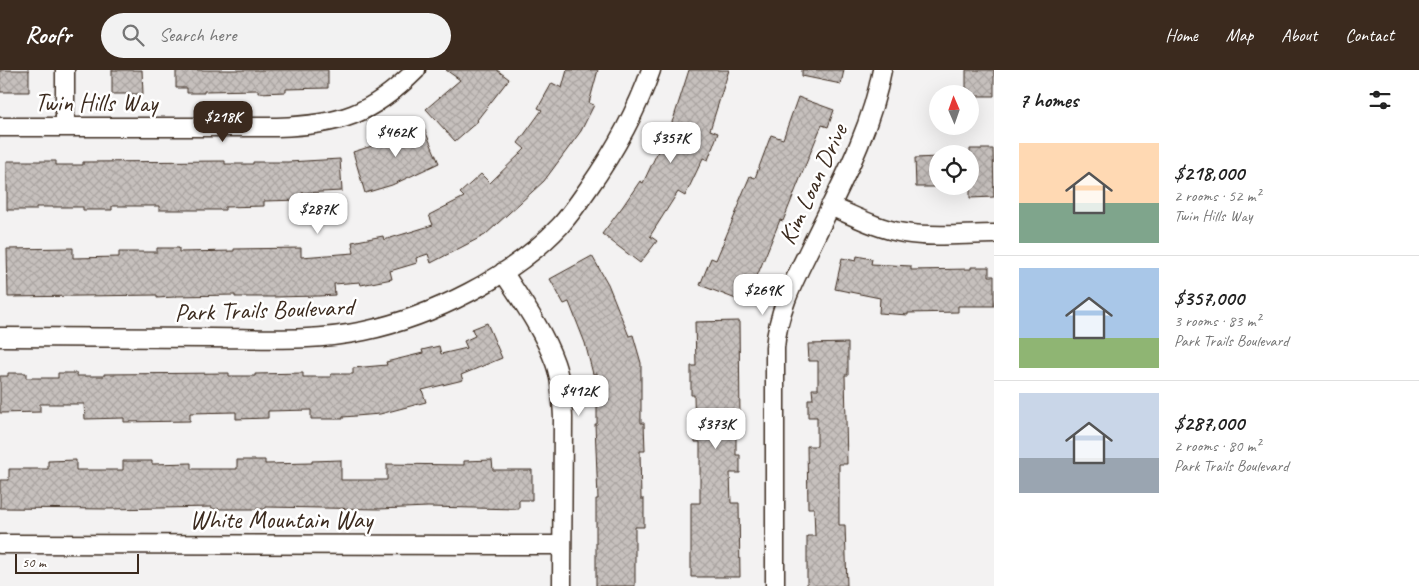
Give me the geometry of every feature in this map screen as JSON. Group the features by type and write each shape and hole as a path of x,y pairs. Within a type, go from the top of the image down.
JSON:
{"street":[{"path":"65,70 65,126"},
{"name":"Twin Hills Way","path":"0,127 277,127 319,125 350,116 375,104 404,82 416,70"},
{"name":"Park Trails Boulevard","path":"0,337 286,338 335,336 372,329 442,306 503,272 560,226 580,201 615,148 631,120 651,70"},
{"name":"Kim Loan Drive","path":"775,586 776,328 789,291 870,117 878,92 882,70"},
{"path":"830,206 885,228 904,233 994,234"},
{"path":"503,272 546,342 558,373 563,417 562,586"},
{"name":"White Mountain Way","path":"0,544 562,545"}],"building":[{"path":"0,70 29,70 29,92 0,92"},
{"path":"112,70 142,70 143,94 112,94"},
{"path":"176,70 328,70 328,88 286,89 286,92 258,93 258,90 187,93 187,88 176,88"},
{"path":"446,70 497,70 509,79 478,121 455,141 426,109 460,80"},
{"path":"567,70 598,70 589,103 594,105 581,131 544,181 485,235 431,263 428,254 416,258 417,263 390,271 392,279 361,285 360,282 334,284 335,295 319,296 235,297 235,295 157,298 157,295 8,297 7,249 73,248 73,258 119,257 119,252 157,252 157,248 179,248 179,252 301,248 301,257 354,253 352,242 383,236 384,240 433,225 429,215 464,197 460,193 481,174 490,183 525,149 518,143 542,110 538,108 552,83 562,88"},
{"path":"689,70 729,70 710,130 718,133 708,160 703,158 685,196 678,192 650,236 657,241 640,263 602,234 640,181 643,183 659,149 661,149 674,117"},
{"path":"802,70 844,70 841,84 802,76"},
{"path":"966,70 994,70 994,96 979,96 979,85 966,85"},
{"path":"798,97 834,110 828,127 822,125 783,221 780,220 746,303 700,285 711,258 716,260 750,176 755,178 771,135 783,139"},
{"path":"420,119 439,163 392,185 365,193 353,152 397,138 394,131"},
{"path":"979,149 993,149 994,197 970,198 970,195 979,195"},
{"path":"929,157 929,187 916,187 915,158"},
{"path":"340,159 342,191 302,193 302,200 264,201 264,206 225,207 225,210 159,210 159,206 112,206 112,210 83,210 83,207 36,207 36,210 7,210 7,161 56,161 56,165 83,165 83,162 225,161 225,164 253,164 253,162"},
{"path":"592,256 608,284 629,336 633,335 641,363 641,423 644,423 645,451 640,451 641,499 644,499 644,527 635,527 635,586 596,586 596,499 598,499 595,424 597,424 597,373 593,374 585,343 569,302 564,304 550,279"},
{"path":"857,256 872,259 871,264 911,266 911,270 989,267 989,276 994,276 994,306 958,306 958,312 908,313 908,315 879,313 880,298 835,289 842,258 856,261"},
{"path":"739,321 740,421 736,421 736,455 740,455 740,473 730,473 731,503 739,503 740,577 691,577 691,503 700,503 700,442 695,442 694,395 691,395 691,366 696,366 695,322"},
{"path":"487,323 502,358 461,375 463,380 422,390 426,402 380,414 343,417 343,419 311,419 311,410 268,411 268,418 236,419 236,412 190,413 190,421 124,422 124,418 85,419 84,404 40,404 40,412 0,413 0,376 8,376 8,373 26,373 26,378 58,378 58,373 77,373 77,376 229,373 229,376 255,376 255,374 303,373 303,377 331,377 331,374 353,374 353,368 387,365 386,362 423,353 422,350 439,346 441,354 467,348 464,341 475,336 472,329"},
{"path":"848,343 848,375 845,375 847,464 839,464 839,525 845,525 847,586 807,586 807,536 815,536 814,508 808,508 807,446 817,446 817,417 808,417 808,399 813,399 812,389 818,389 818,361 809,361 808,344"},
{"path":"76,460 76,470 123,470 123,461 152,461 152,464 191,463 191,469 237,469 237,460 265,460 265,464 341,460 341,480 387,480 387,464 464,465 464,461 492,460 493,470 532,470 532,500 519,500 519,509 428,507 379,509 266,507 266,509 212,509 212,507 110,509 0,508 0,480 9,480 9,469 48,469 48,461"}]}
